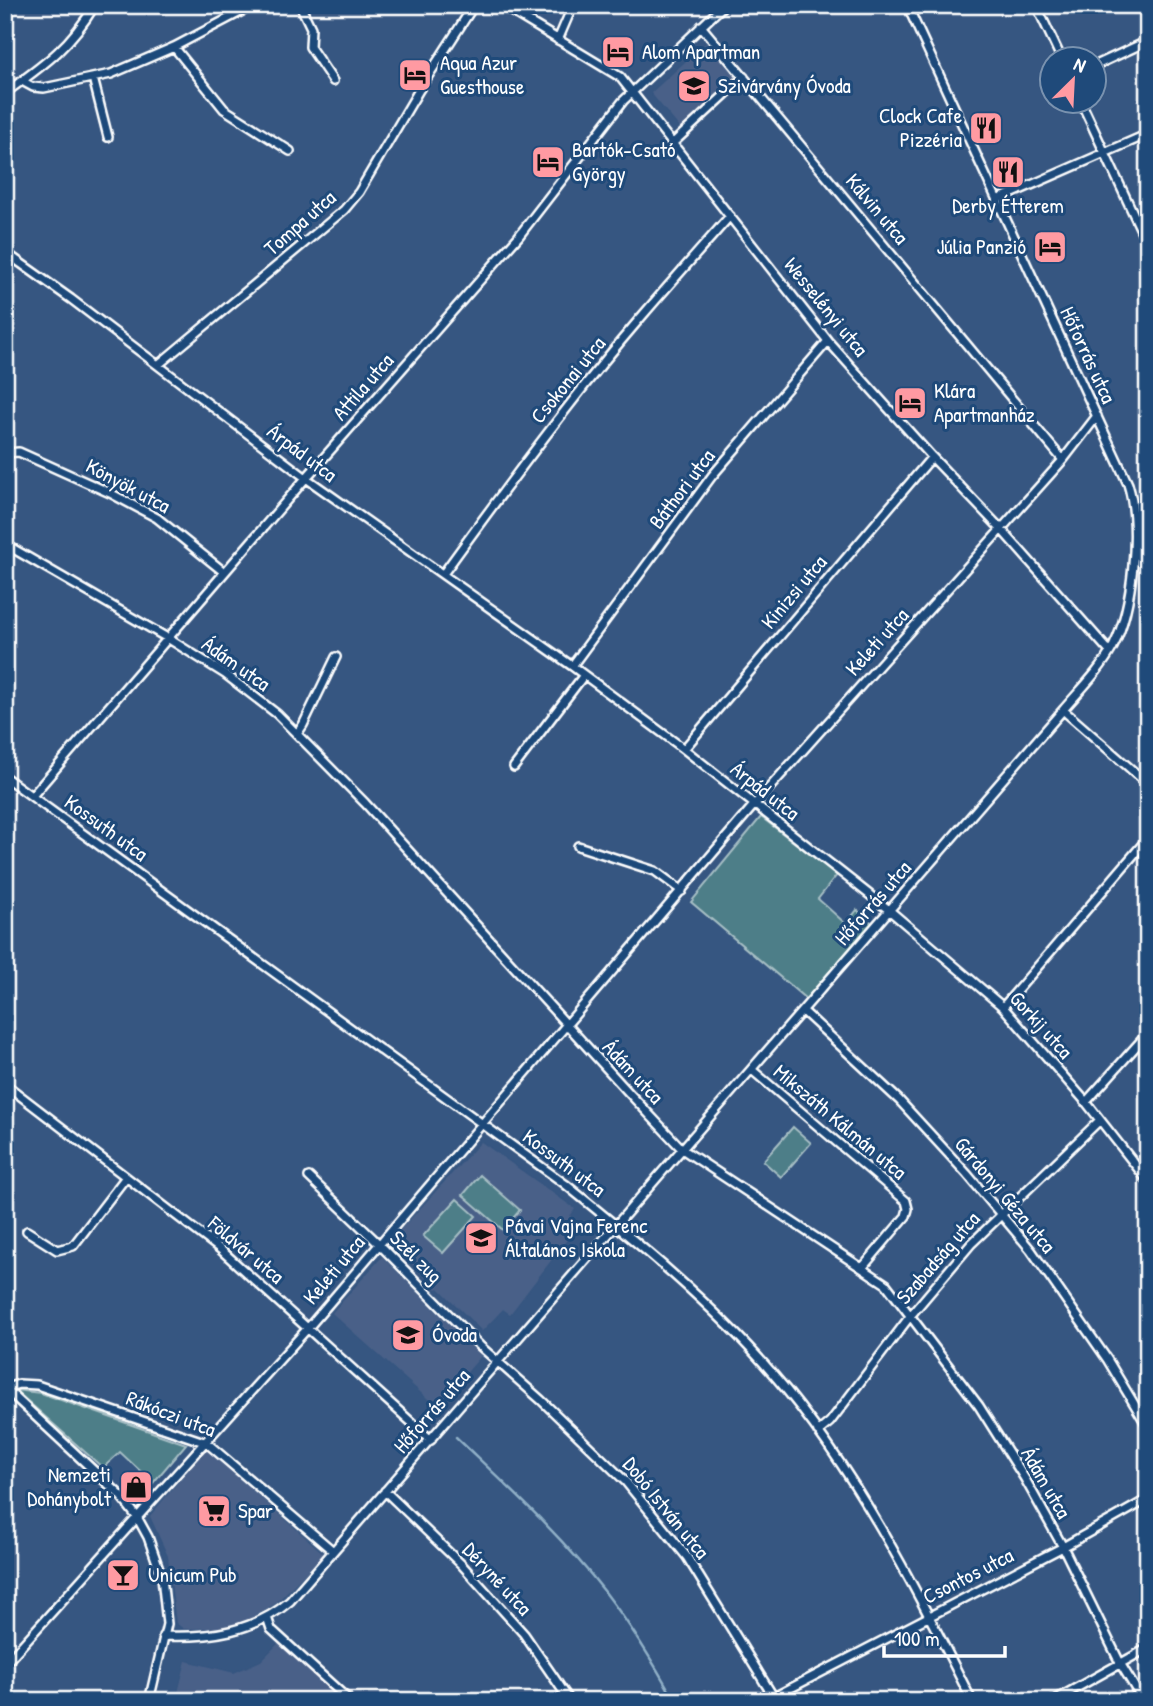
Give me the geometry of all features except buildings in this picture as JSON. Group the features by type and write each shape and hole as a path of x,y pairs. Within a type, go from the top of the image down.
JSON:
{"street":[{"path":"5,93 72,40 95,5"},
{"path":"22,80 33,88 44,88 111,74 174,47 254,5"},
{"path":"300,5 311,28 310,47 333,81"},
{"name":"Tompa utca","path":"158,365 344,210 359,192 419,90 474,5"},
{"name":"Wesselényi utca","path":"501,5 620,78 828,341 1110,652"},
{"path":"558,40 573,5"},
{"name":"Attila utca","path":"32,796 518,237 632,92 724,5"},
{"name":"Hőforrás utca","path":"163,1636 231,1632 246,1628 290,1601 803,1011 1110,652 1125,612 1135,519 1128,484 907,5"},
{"path":"1046,5 1037,7 1055,46"},
{"name":"Kálvin utca","path":"701,26 1063,460"},
{"path":"1108,60 1148,41"},
{"path":"174,47 224,109 290,151"},
{"path":"673,143 744,77"},
{"path":"93,78 108,137"},
{"path":"1088,116 1148,245"},
{"path":"997,200 1148,134"},
{"name":"Csokonai utca","path":"443,574 506,485 572,400 730,216"},
{"name":"Árpád utca","path":"5,252 306,478 572,666 684,749 890,910"},
{"name":"Báthori utca","path":"572,666 712,476 828,341"},
{"name":"Keleti utca","path":"5,1664 309,1328 754,806 1063,460 1097,416"},
{"name":"Könyök utca","path":"5,453 19,452 158,518 224,572"},
{"name":"Kinizsi utca","path":"684,749 932,457"},
{"name":"Ádám utca","path":"5,544 169,639 225,674 277,714 365,803 682,1149 886,1284 979,1406 1026,1479 1063,1547 1119,1663 1143,1701"},
{"path":"297,734 336,657"},
{"path":"514,766 584,675"},
{"path":"1063,710 1148,784"},
{"name":"Kossuth utca","path":"5,776 565,1184 616,1225 721,1318 774,1375 841,1463 929,1615 972,1701"},
{"path":"1003,1007 1148,838"},
{"path":"578,846 655,871 682,891"},
{"name":"Gorkij utca","path":"890,910 1003,1007 1086,1102 1148,1181"},
{"name":"Gárdonyi Géza utca","path":"803,1011 899,1100 967,1174 1031,1250 1107,1359 1148,1427"},
{"path":"1086,1102 1148,1033"},
{"name":"Mikszáth Kálmán utca","path":"752,1070 906,1201 906,1216 863,1267"},
{"name":"Földvár utca","path":"5,1084 220,1249 431,1440"},
{"name":"Szabadság utca","path":"818,1432 830,1422 911,1315 971,1244 1100,1120"},
{"path":"27,1231 57,1250 73,1246 126,1177"},
{"name":"Szél zug","path":"309,1177 498,1361"},
{"name":"Dobó István utca","path":"498,1361 647,1505 687,1557 772,1699"},
{"name":"Rákóczi utca","path":"5,1388 19,1384 37,1385 207,1443 333,1551"},
{"name":"Rákóczi utca","path":"5,1388 120,1495 137,1517 153,1548 162,1577 167,1624 149,1701"},
{"name":"Déryné utca","path":"385,1491 462,1566 524,1634 570,1701"},
{"name":"Csontos utca","path":"772,1699 1063,1547 1148,1499"},
{"path":"267,1617 271,1629 350,1701"},
{"path":"1053,1701 1148,1648"}],"shaded area":[{"name":"Szivárvány Óvoda","path":"706,43 737,79 681,129 651,93"},
{"name":"Pávai Vajna Ferenc Általános Iskola","path":"481,1142 575,1209 570,1216 579,1224 510,1314 503,1309 482,1331 394,1246 393,1241"},
{"name":"Óvoda","path":"382,1257 481,1356 437,1407 332,1313"},
{"path":"206,1449 324,1554 276,1603 237,1627 184,1629 176,1623 168,1556 150,1516"},
{"path":"280,1642 342,1701 176,1701 186,1661 234,1673 261,1661"}],"green space":[{"path":"761,817 837,875 818,899 846,924 857,910 872,923 806,999 691,902"},
{"path":"793,1127 811,1143 781,1177 763,1161"},
{"path":"480,1175 520,1210 503,1230 463,1195"},
{"path":"457,1199 476,1216 443,1253 423,1236"},
{"path":"15,1390 41,1393 186,1444 153,1483 120,1452 103,1468"}],"waterway":[{"path":"456,1437 533,1512 588,1571 633,1631 675,1701"}],"place":[{"name":"Alom Apartman","path":"618,52"},
{"name":"Aqua Azur Guesthouse","path":"415,75"},
{"name":"Szivárvány Óvoda","path":"694,86"},
{"name":"Clock Cafe Pizzéria","path":"986,128"},
{"name":"Bartók-Csató György","path":"548,162"},
{"name":"Derby Étterem","path":"1008,172"},
{"name":"Júlia Panzió","path":"1050,247"},
{"name":"Klára Apartmanház","path":"910,403"},
{"name":"Pávai Vajna Ferenc Általános Iskola","path":"481,1238"},
{"name":"Óvoda","path":"408,1335"},
{"name":"Nemzeti Dohánybolt","path":"136,1487"},
{"name":"Spar","path":"214,1511"},
{"name":"Unicum Pub","path":"123,1575"}]}
